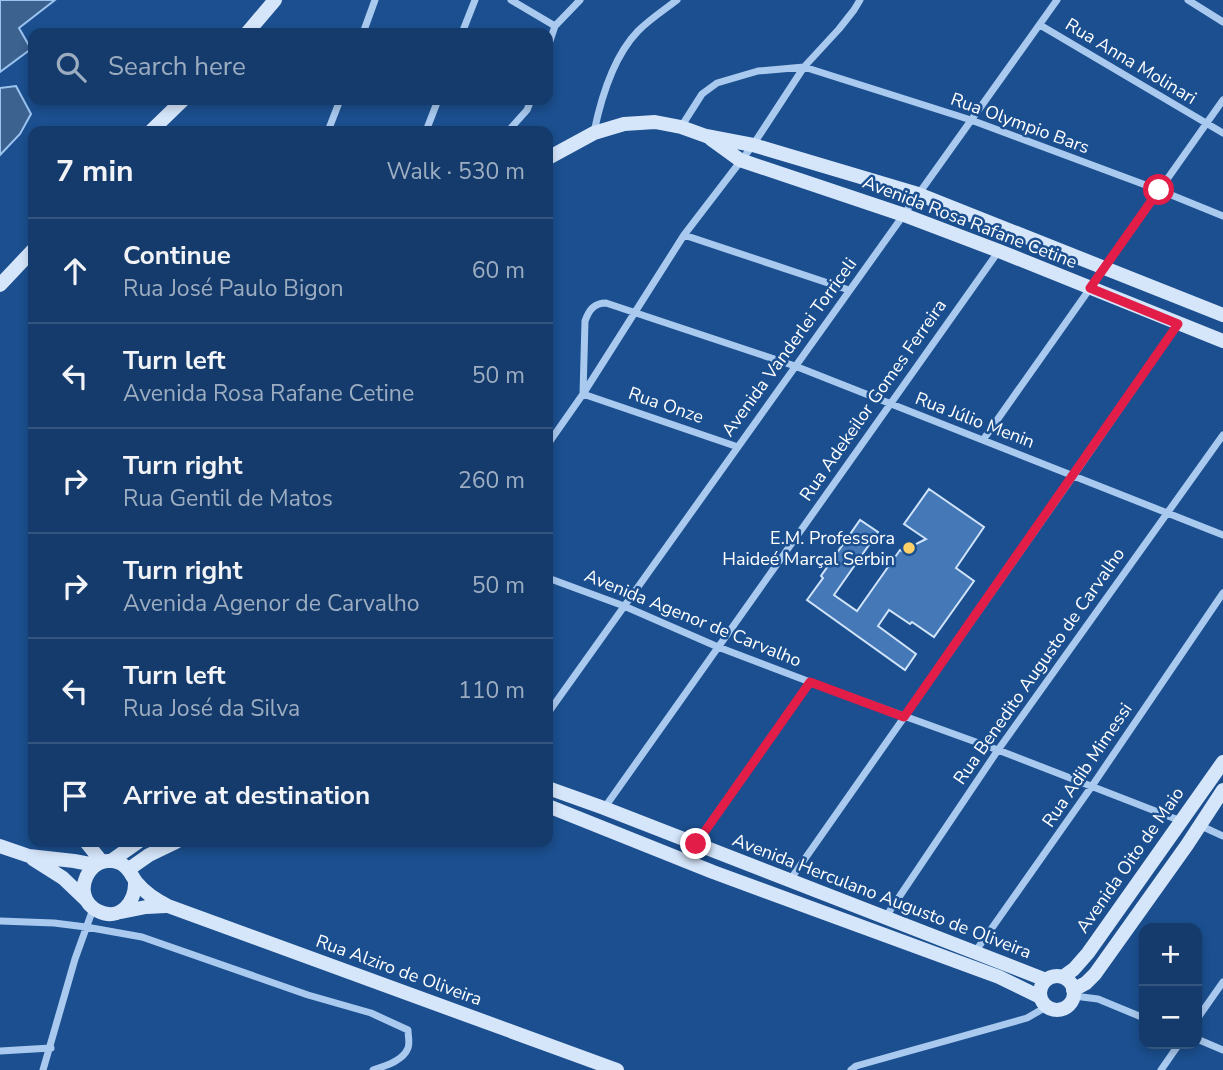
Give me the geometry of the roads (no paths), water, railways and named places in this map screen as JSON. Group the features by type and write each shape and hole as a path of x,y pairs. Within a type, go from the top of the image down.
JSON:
{"street":[{"path":"251,28 275,0"},
{"path":"365,28 375,0"},
{"path":"465,28 475,0"},
{"path":"511,0 555,26"},
{"path":"553,32 555,26 580,0"},
{"path":"594,133 599,108 615,66 635,34 677,0"},
{"path":"553,437 684,235 753,145 804,66 839,29 860,0"},
{"name":"Avenida Vanderlei Torriceli","path":"553,706 1057,0"},
{"path":"1188,0 1223,22"},
{"name":"Rua Anna Molinari","path":"1040,25 1223,133"},
{"path":"681,127 702,94 717,83 758,71 804,66"},
{"name":"Rua Olympio Bars","path":"804,66 971,120 1223,216"},
{"path":"983,440 1223,100"},
{"path":"156,126 178,105"},
{"path":"330,126 338,105"},
{"path":"428,126 436,105"},
{"path":"513,126 529,105"},
{"path":"553,155 594,133 624,124 654,122 706,135"},
{"name":"Avenida Rosa Rafane Cetine","path":"706,135 753,145 918,194 1223,315"},
{"name":"Avenida Rosa Rafane Cetine","path":"706,135 740,160 904,215 1223,341"},
{"path":"684,235 849,290"},
{"name":"Rua Adekeilor Gomes Ferreira","path":"604,808 999,251"},
{"path":"0,285 28,255"},
{"name":"Rua Júlio Menin","path":"583,394 585,321 593,307 606,303 795,366 1223,535"},
{"path":"790,880 1178,324"},
{"name":"Rua Onze","path":"583,394 737,447"},
{"name":"Rua Benedito Augusto de Carvalho","path":"884,918 998,750 1223,435"},
{"name":"Avenida Agenor de Carvalho","path":"553,580 624,606 718,647 1181,821"},
{"name":"Rua Adib Mimessi","path":"975,953 1223,593"},
{"path":"696,844 810,682"},
{"name":"Avenida Oito de Maio","path":"1063,977 1088,953 1223,762"},
{"name":"Avenida Herculano Augusto de Oliveira","path":"553,790 1045,980"},
{"name":"Avenida Oito de Maio","path":"1043,1002 1057,1010 1068,1006 1074,993 1095,974 1223,790"},
{"name":"Avenida Herculano Augusto de Oliveira","path":"553,808 713,872 999,977 1043,1002"},
{"path":"1199,825 1223,836"},
{"name":"Rua Alziro de Oliveira","path":"0,846 29,856 63,878 102,913 168,906"},
{"path":"90,847 103,863"},
{"path":"43,1070 86,927 90,905 83,891 83,881 88,872 130,847"},
{"path":"120,912 128,906 136,890 132,875 149,855 166,847"},
{"name":"Rua Alziro de Oliveira","path":"29,856 121,863 149,895 168,906 617,1070"},
{"path":"0,920 86,927 142,937 308,995 371,1013 408,1030 409,1046 401,1057 373,1070"},
{"path":"851,1070 856,1066 1027,1018 1043,1002 1040,991 1045,980 1057,976 1063,977 1074,993 1098,999 1139,1016"},
{"path":"1202,1012 1223,982"},
{"path":"1202,1041 1223,1050"},
{"path":"0,1051 51,1048"},
{"path":"1161,1070 1176,1049"}],"water":[{"path":"0,0 55,0 19,28 28,44 28,51 0,72"},
{"path":"16,86 31,114 20,134 0,155 0,88"}],"place":[{"name":"E.M. Professora Haideé Marçal Serbin","path":"909,548"}]}
